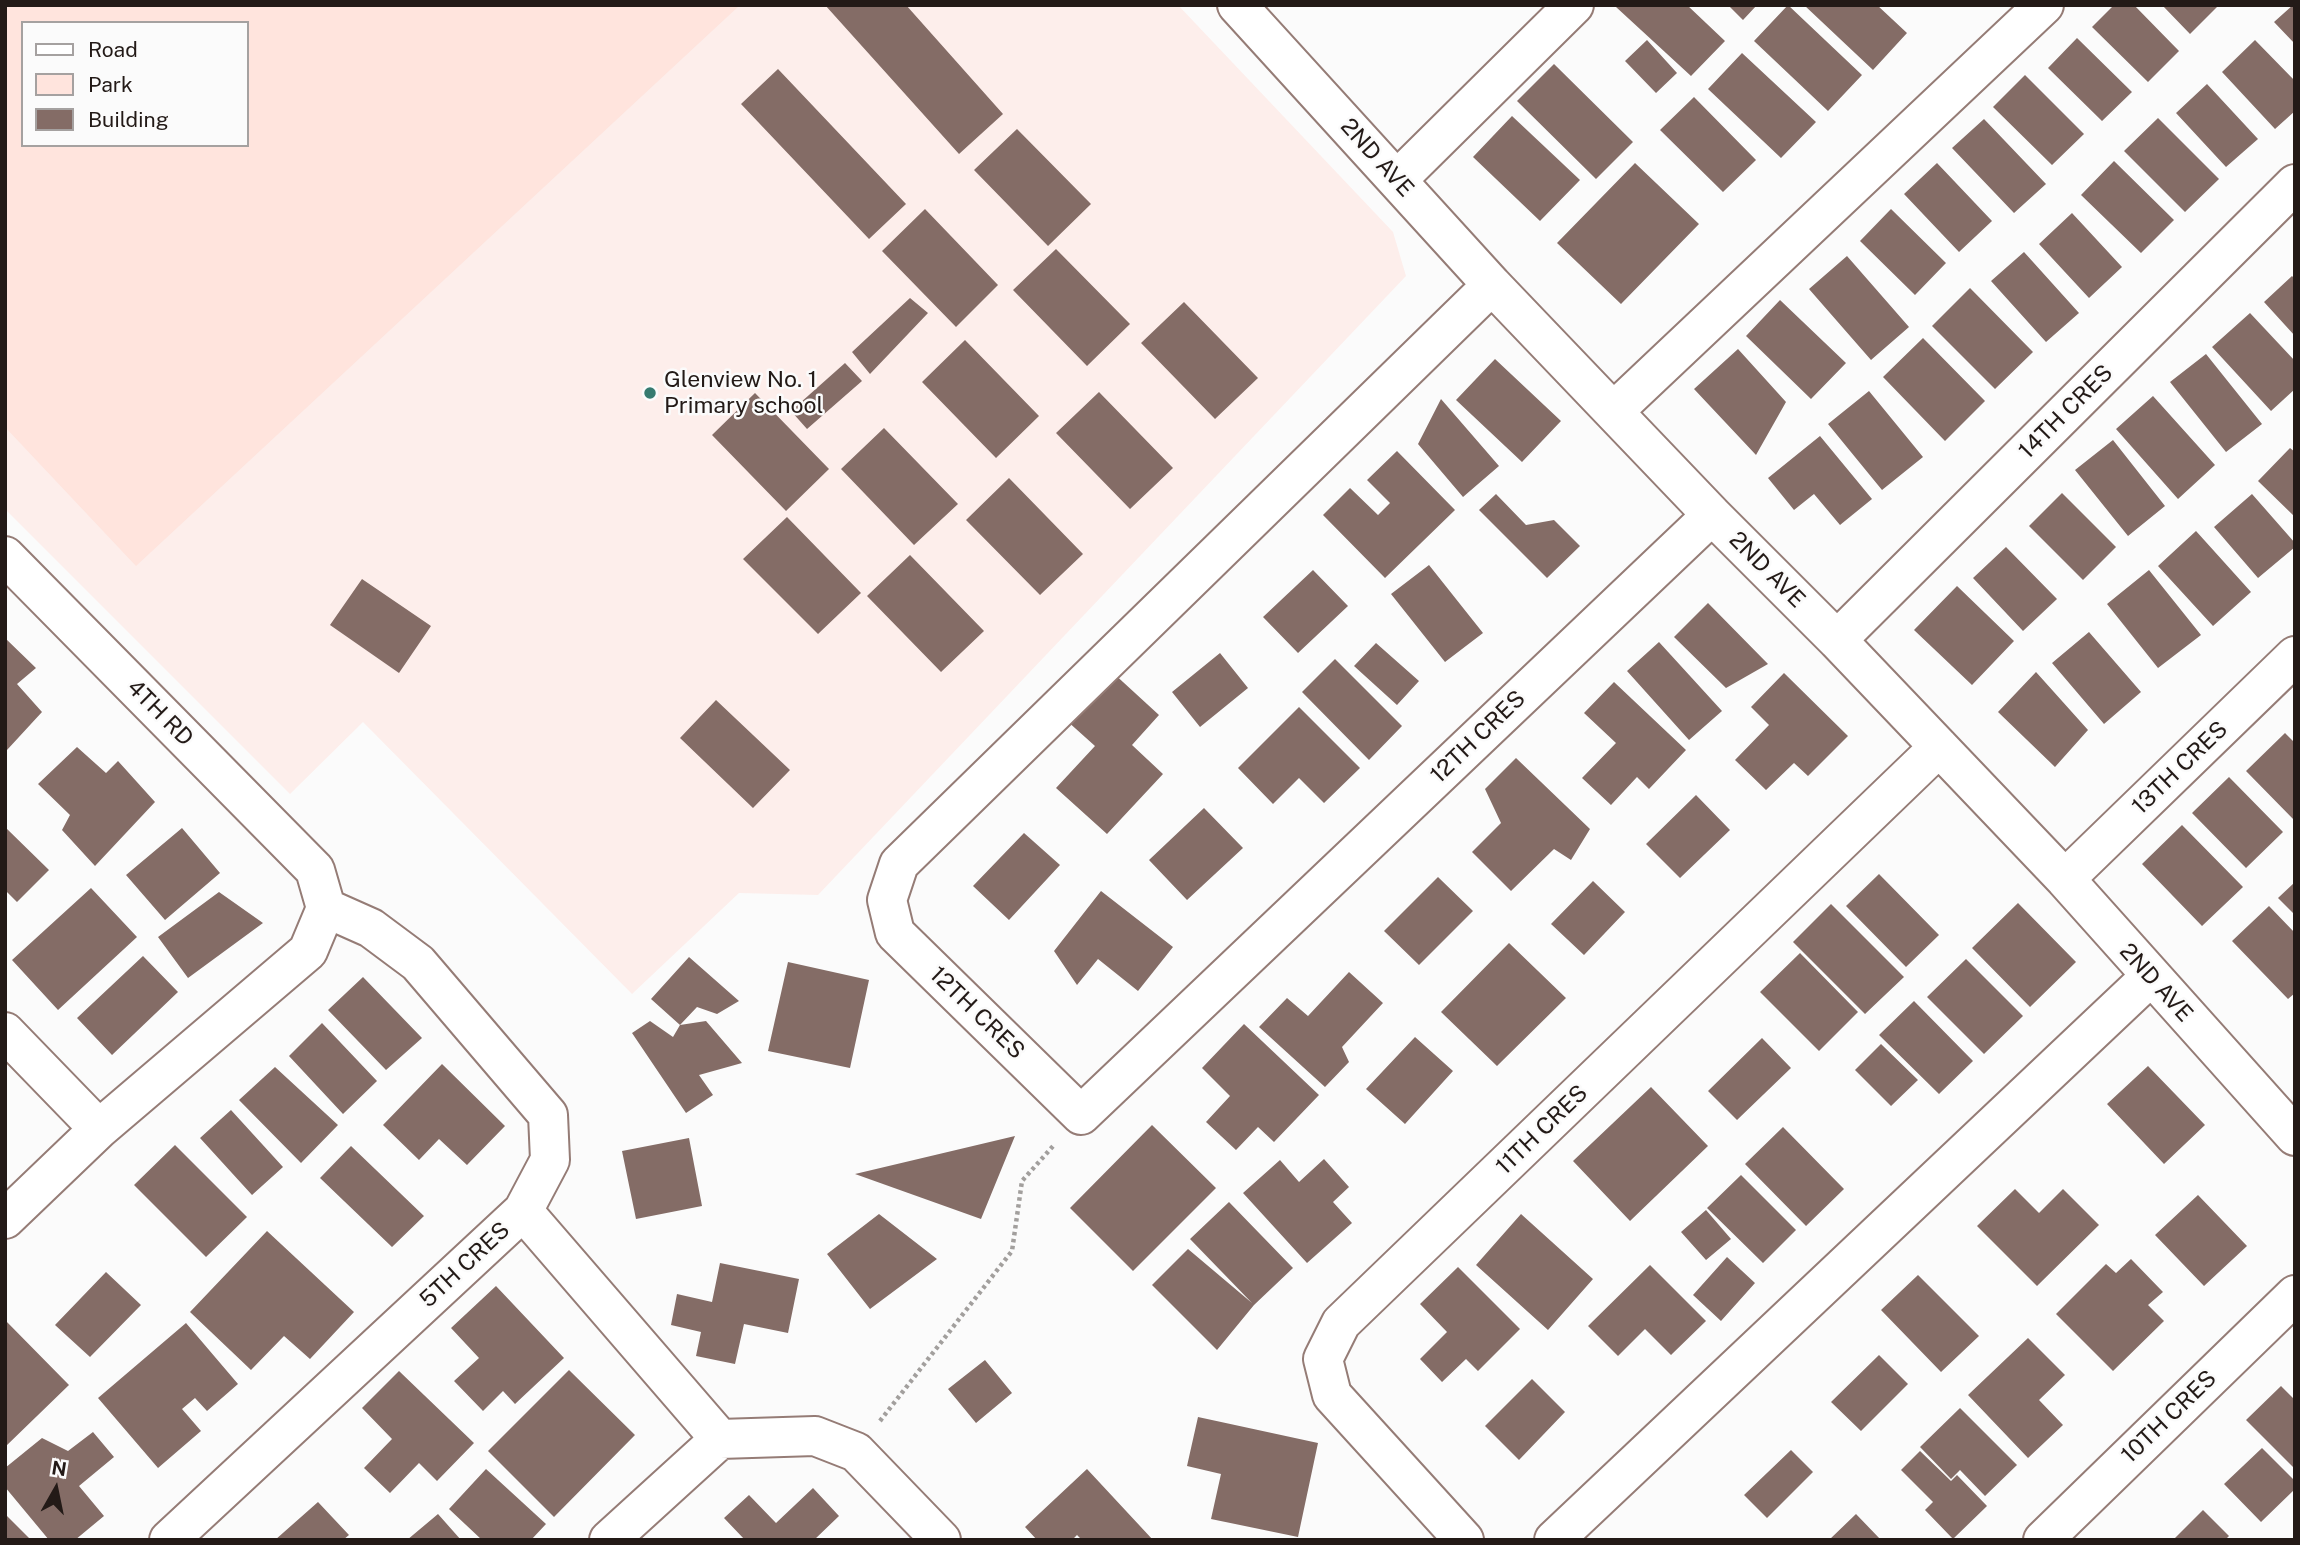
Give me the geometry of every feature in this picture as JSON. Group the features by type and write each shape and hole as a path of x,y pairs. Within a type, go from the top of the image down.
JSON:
{"street":[{"name":"2ND AVE","path":"1237,5 1492,285 1712,515 1837,640 2065,880 2150,976 2290,1120"},
{"path":"1397,180 1574,5"},
{"path":"1614,411 2044,5"},
{"name":"14TH CRES","path":"1837,640 2295,184"},
{"name":"12TH CRES","path":"1492,285 899,864 887,900 895,933 1081,1115 1712,515"},
{"name":"4TH RD","path":"5,556 315,870 326,908"},
{"name":"13TH CRES","path":"2065,880 2295,656"},
{"name":"11TH CRES","path":"1464,1540 1332,1395 1323,1359 1341,1323 1939,747"},
{"path":"5,1219 99,1129 308,951 326,908 371,928 418,963 548,1115 550,1160 523,1211"},
{"path":"1555,1540 2150,976"},
{"path":"5,1032 99,1129"},
{"name":"5TH CRES","path":"169,1540 523,1211 720,1439"},
{"name":"10TH CRES","path":"2043,1540 2295,1295"},
{"path":"609,1540 720,1439 816,1436 856,1452 941,1540"}],"path":[{"path":"856,1452 1012,1251 1022,1181 1081,1115"}],"shaded area":[{"name":"Glenview No. 1 Primary school","path":"5,5 1178,5 1393,232 1406,276 818,895 739,893 632,994 363,722 290,794 5,509"}],"green space":[{"path":"5,5 740,5 136,566 5,427"}],"building":[{"path":"825,5 906,5 1003,114 959,154"},
{"path":"1687,5 1725,41 1691,76 1616,7"},
{"path":"1728,5 1757,5 1743,20"},
{"path":"1788,5 1862,75 1828,111 1754,41"},
{"path":"1804,5 1877,5 1907,33 1873,70"},
{"path":"2114,5 2134,5 2179,51 2148,82 2092,27"},
{"path":"2162,5 2219,5 2190,34"},
{"path":"2295,5 2295,44 2274,22"},
{"path":"2077,38 2132,92 2102,121 2048,68"},
{"path":"1647,40 1677,73 1656,93 1625,61"},
{"path":"2255,40 2295,81 2295,111 2275,129 2222,72"},
{"path":"1742,53 1816,122 1781,158 1708,89"},
{"path":"1554,64 1633,142 1596,179 1517,101"},
{"path":"778,69 906,204 869,239 741,104"},
{"path":"2025,75 2084,134 2052,165 1993,107"},
{"path":"2207,84 2258,139 2226,167 2176,113"},
{"path":"1694,97 1756,160 1723,192 1660,130"},
{"path":"1512,116 1580,180 1540,221 1473,157"},
{"path":"2158,118 2219,179 2185,212 2124,151"},
{"path":"1984,119 2046,184 2014,213 1952,148"},
{"path":"1017,129 1091,204 1048,246 974,170"},
{"path":"2114,161 2174,220 2141,253 2081,195"},
{"path":"1635,163 1699,224 1621,304 1557,243"},
{"path":"1937,163 1992,221 1959,252 1904,194"},
{"path":"925,209 998,285 956,327 882,251"},
{"path":"1891,209 1946,263 1915,295 1860,241"},
{"path":"2072,213 2122,267 2089,298 2039,244"},
{"path":"1056,249 1130,324 1087,366 1013,290"},
{"path":"2024,252 2079,313 2046,342 1991,281"},
{"path":"1847,256 1909,327 1871,360 1809,289"},
{"path":"2292,276 2295,279 2295,336 2264,302"},
{"path":"1970,288 2033,352 1995,389 1932,326"},
{"path":"910,298 928,313 870,374 852,352"},
{"path":"1780,300 1846,363 1811,399 1746,336"},
{"path":"1184,302 1258,378 1215,419 1141,343"},
{"path":"2250,313 2295,361 2295,389 2271,411 2212,347"},
{"path":"1923,338 1985,401 1945,441 1883,377"},
{"path":"965,340 1039,416 996,458 922,382"},
{"path":"1738,349 1786,402 1756,455 1694,389"},
{"path":"2206,354 2262,424 2226,452 2170,382"},
{"path":"1495,359 1561,421 1522,462 1456,400"},
{"path":"845,363 862,381 807,429 791,411"},
{"path":"1869,391 1923,457 1882,490 1828,424"},
{"path":"1099,392 1173,468 1130,509 1056,433"},
{"path":"755,393 829,469 786,511 712,435"},
{"path":"2153,396 2215,465 2178,499 2116,429"},
{"path":"1441,399 1499,466 1463,497 1418,444"},
{"path":"884,428 958,504 914,545 841,469"},
{"path":"1820,436 1872,499 1840,525 1814,494 1794,510 1768,478"},
{"path":"2113,440 2165,506 2128,536 2075,470"},
{"path":"2290,448 2295,452 2295,517 2258,481"},
{"path":"1397,451 1455,510 1385,578 1323,515 1350,488 1378,515 1390,503 1367,480"},
{"path":"1009,478 1083,554 1040,595 966,520"},
{"path":"2062,493 2116,547 2083,580 2029,526"},
{"path":"1496,494 1526,525 1554,520 1580,546 1547,578 1479,510"},
{"path":"2252,494 2295,543 2295,547 2258,578 2214,527"},
{"path":"787,517 861,593 818,634 743,559"},
{"path":"2196,531 2251,592 2213,626 2158,566"},
{"path":"2006,547 2057,599 2023,631 1973,578"},
{"path":"910,555 984,631 941,672 867,596"},
{"path":"1429,565 1483,633 1445,662 1391,594"},
{"path":"1313,570 1348,606 1298,653 1263,617"},
{"path":"2149,570 2201,635 2158,668 2107,604"},
{"path":"362,579 431,626 399,673 330,625"},
{"path":"1957,586 2014,641 1972,685 1914,630"},
{"path":"1708,603 1768,664 1726,688 1674,637"},
{"path":"2089,632 2141,692 2104,724 2052,663"},
{"path":"5,638 36,668 17,684 42,712 7,750"},
{"path":"1659,642 1722,711 1689,740 1627,671"},
{"path":"1376,643 1419,681 1397,705 1354,666"},
{"path":"1220,653 1248,688 1200,727 1172,692"},
{"path":"1335,659 1402,726 1369,760 1302,692"},
{"path":"1111,671 1159,715 1132,745 1163,774 1107,834 1056,788 1095,746 1066,720"},
{"path":"2036,672 2088,730 2055,767 1998,712"},
{"path":"1784,673 1848,736 1808,776 1794,763 1766,790 1735,760 1769,725 1751,707"},
{"path":"1614,682 1686,750 1649,789 1637,777 1611,805 1582,778 1616,743 1584,713"},
{"path":"716,700 790,770 753,808 680,738"},
{"path":"1299,707 1360,768 1324,803 1299,778 1273,804 1238,768"},
{"path":"2285,733 2295,743 2295,821 2246,771"},
{"path":"77,747 106,773 118,761 155,802 95,866 62,830 70,815 38,784"},
{"path":"1516,758 1590,829 1571,860 1554,849 1511,891 1472,852 1501,823 1485,789"},
{"path":"2229,777 2283,832 2246,868 2192,813"},
{"path":"1696,795 1730,830 1680,878 1646,844"},
{"path":"1204,808 1243,848 1187,900 1149,860"},
{"path":"2182,825 2243,887 2202,926 2142,864"},
{"path":"5,827 49,870 17,902 5,890"},
{"path":"182,828 220,873 165,920 126,875"},
{"path":"1024,833 1060,865 1009,920 973,886"},
{"path":"1879,874 1939,935 1906,967 1846,906"},
{"path":"1438,877 1473,911 1419,965 1384,931"},
{"path":"1593,881 1625,912 1584,955 1551,924"},
{"path":"2295,882 2295,915 2278,898"},
{"path":"91,888 137,937 58,1010 12,960"},
{"path":"1101,891 1173,947 1138,991 1098,959 1077,985 1054,951"},
{"path":"219,892 263,923 188,978 158,937"},
{"path":"2018,903 2076,962 2030,1007 1972,948"},
{"path":"1831,904 1904,977 1865,1014 1793,942"},
{"path":"2269,906 2295,933 2295,993 2288,999 2232,941"},
{"path":"1509,943 1566,998 1497,1066 1441,1012"},
{"path":"1800,953 1858,1012 1819,1051 1760,992"},
{"path":"143,956 178,992 112,1055 77,1018"},
{"path":"689,957 739,1001 717,1014 697,1007 680,1025 651,999"},
{"path":"1966,959 2023,1016 1984,1054 1927,997"},
{"path":"788,962 869,980 850,1068 768,1051"},
{"path":"1349,972 1383,1003 1342,1047 1349,1062 1325,1087 1259,1027 1287,998 1308,1016"},
{"path":"363,977 422,1038 386,1070 328,1010"},
{"path":"1914,1001 1973,1061 1939,1094 1879,1035"},
{"path":"650,1021 673,1037 680,1025 706,1021 742,1063 699,1075 713,1095 686,1113 632,1033"},
{"path":"322,1023 377,1081 343,1114 289,1056"},
{"path":"1244,1024 1319,1095 1274,1142 1258,1127 1236,1150 1206,1122 1230,1096 1202,1068"},
{"path":"1415,1037 1453,1071 1405,1124 1366,1089"},
{"path":"1762,1038 1791,1068 1737,1120 1708,1091"},
{"path":"1881,1044 1918,1080 1891,1106 1855,1070"},
{"path":"442,1064 505,1126 467,1165 439,1139 419,1160 383,1125"},
{"path":"2148,1066 2205,1125 2164,1164 2107,1104"},
{"path":"275,1067 338,1125 301,1163 239,1100"},
{"path":"1651,1087 1708,1146 1630,1221 1573,1161"},
{"path":"231,1110 283,1167 252,1195 200,1138"},
{"path":"1152,1125 1216,1188 1133,1271 1070,1208"},
{"path":"1783,1127 1844,1189 1806,1226 1745,1164"},
{"path":"1015,1136 981,1219 855,1174"},
{"path":"689,1138 702,1206 636,1219 622,1151"},
{"path":"175,1145 247,1217 206,1257 134,1185"},
{"path":"351,1146 424,1216 392,1247 320,1178"},
{"path":"1324,1159 1349,1187 1333,1202 1352,1223 1307,1263 1243,1193 1280,1160 1299,1182"},
{"path":"1741,1175 1796,1230 1763,1263 1707,1208"},
{"path":"2015,1189 2039,1213 2063,1189 2099,1225 2037,1286 1977,1226"},
{"path":"2198,1195 2247,1246 2204,1286 2155,1235"},
{"path":"1229,1202 1293,1268 1254,1305 1217,1350 1152,1285 1188,1249 1252,1303 1190,1239"},
{"path":"1706,1210 1731,1239 1706,1260 1681,1232"},
{"path":"879,1214 937,1259 870,1309 827,1254"},
{"path":"1521,1214 1593,1279 1548,1330 1476,1265"},
{"path":"267,1231 354,1312 310,1359 284,1336 251,1370 190,1312"},
{"path":"1727,1257 1755,1283 1721,1321 1693,1295"},
{"path":"2131,1259 2163,1292 2148,1305 2164,1321 2113,1371 2056,1314 2106,1264 2116,1273"},
{"path":"720,1263 799,1279 788,1333 744,1324 735,1364 696,1356 701,1332 671,1325 677,1294 712,1302"},
{"path":"1650,1265 1706,1321 1671,1355 1645,1329 1618,1356 1588,1326"},
{"path":"1458,1267 1520,1329 1478,1371 1466,1359 1442,1382 1420,1359 1447,1332 1420,1304"},
{"path":"106,1272 141,1305 90,1357 55,1325"},
{"path":"1918,1275 1979,1336 1941,1372 1881,1310"},
{"path":"496,1286 564,1358 515,1404 503,1391 483,1411 454,1381 479,1358 451,1328"},
{"path":"5,1320 69,1385 5,1447"},
{"path":"186,1323 238,1384 207,1411 195,1398 182,1409 201,1431 158,1468 98,1398"},
{"path":"2028,1338 2065,1375 2039,1400 2063,1425 2028,1458 1968,1395"},
{"path":"1879,1355 1908,1384 1861,1431 1831,1402"},
{"path":"985,1360 1012,1393 976,1423 948,1389"},
{"path":"569,1370 635,1435 554,1517 488,1451"},
{"path":"399,1371 474,1443 437,1481 419,1463 390,1493 364,1468 392,1439 362,1408"},
{"path":"1532,1379 1565,1412 1519,1460 1485,1426"},
{"path":"2281,1386 2295,1400 2295,1469 2246,1420"},
{"path":"1960,1408 2017,1465 1985,1496 1960,1470 1951,1479 1920,1447"},
{"path":"1198,1417 1318,1443 1298,1537 1211,1519 1221,1474 1187,1466"},
{"path":"93,1432 114,1457 79,1486 104,1516 75,1540 49,1540 5,1487 5,1468 42,1438 68,1451"},
{"path":"2262,1448 2295,1481 2295,1489 2261,1522 2224,1484"},
{"path":"1791,1450 1813,1472 1767,1518 1744,1495"},
{"path":"1920,1451 1951,1481 1957,1475 1987,1506 1953,1539 1925,1510 1933,1502 1901,1470"},
{"path":"486,1469 546,1524 531,1540 482,1540 449,1509"},
{"path":"1087,1469 1153,1540 1082,1540 1077,1535 1072,1540 1037,1540 1025,1527"},
{"path":"813,1488 839,1516 814,1540 745,1540 724,1518 749,1495 776,1523"},
{"path":"318,1502 349,1535 343,1540 275,1540"},
{"path":"2203,1510 2229,1536 2225,1540 2173,1540"},
{"path":"5,1514 31,1540 5,1540"},
{"path":"438,1514 461,1540 407,1540"},
{"path":"1856,1514 1881,1540 1829,1540"}],"place":[{"name":"Glenview No. 1 Primary school","path":"650,393"}]}
